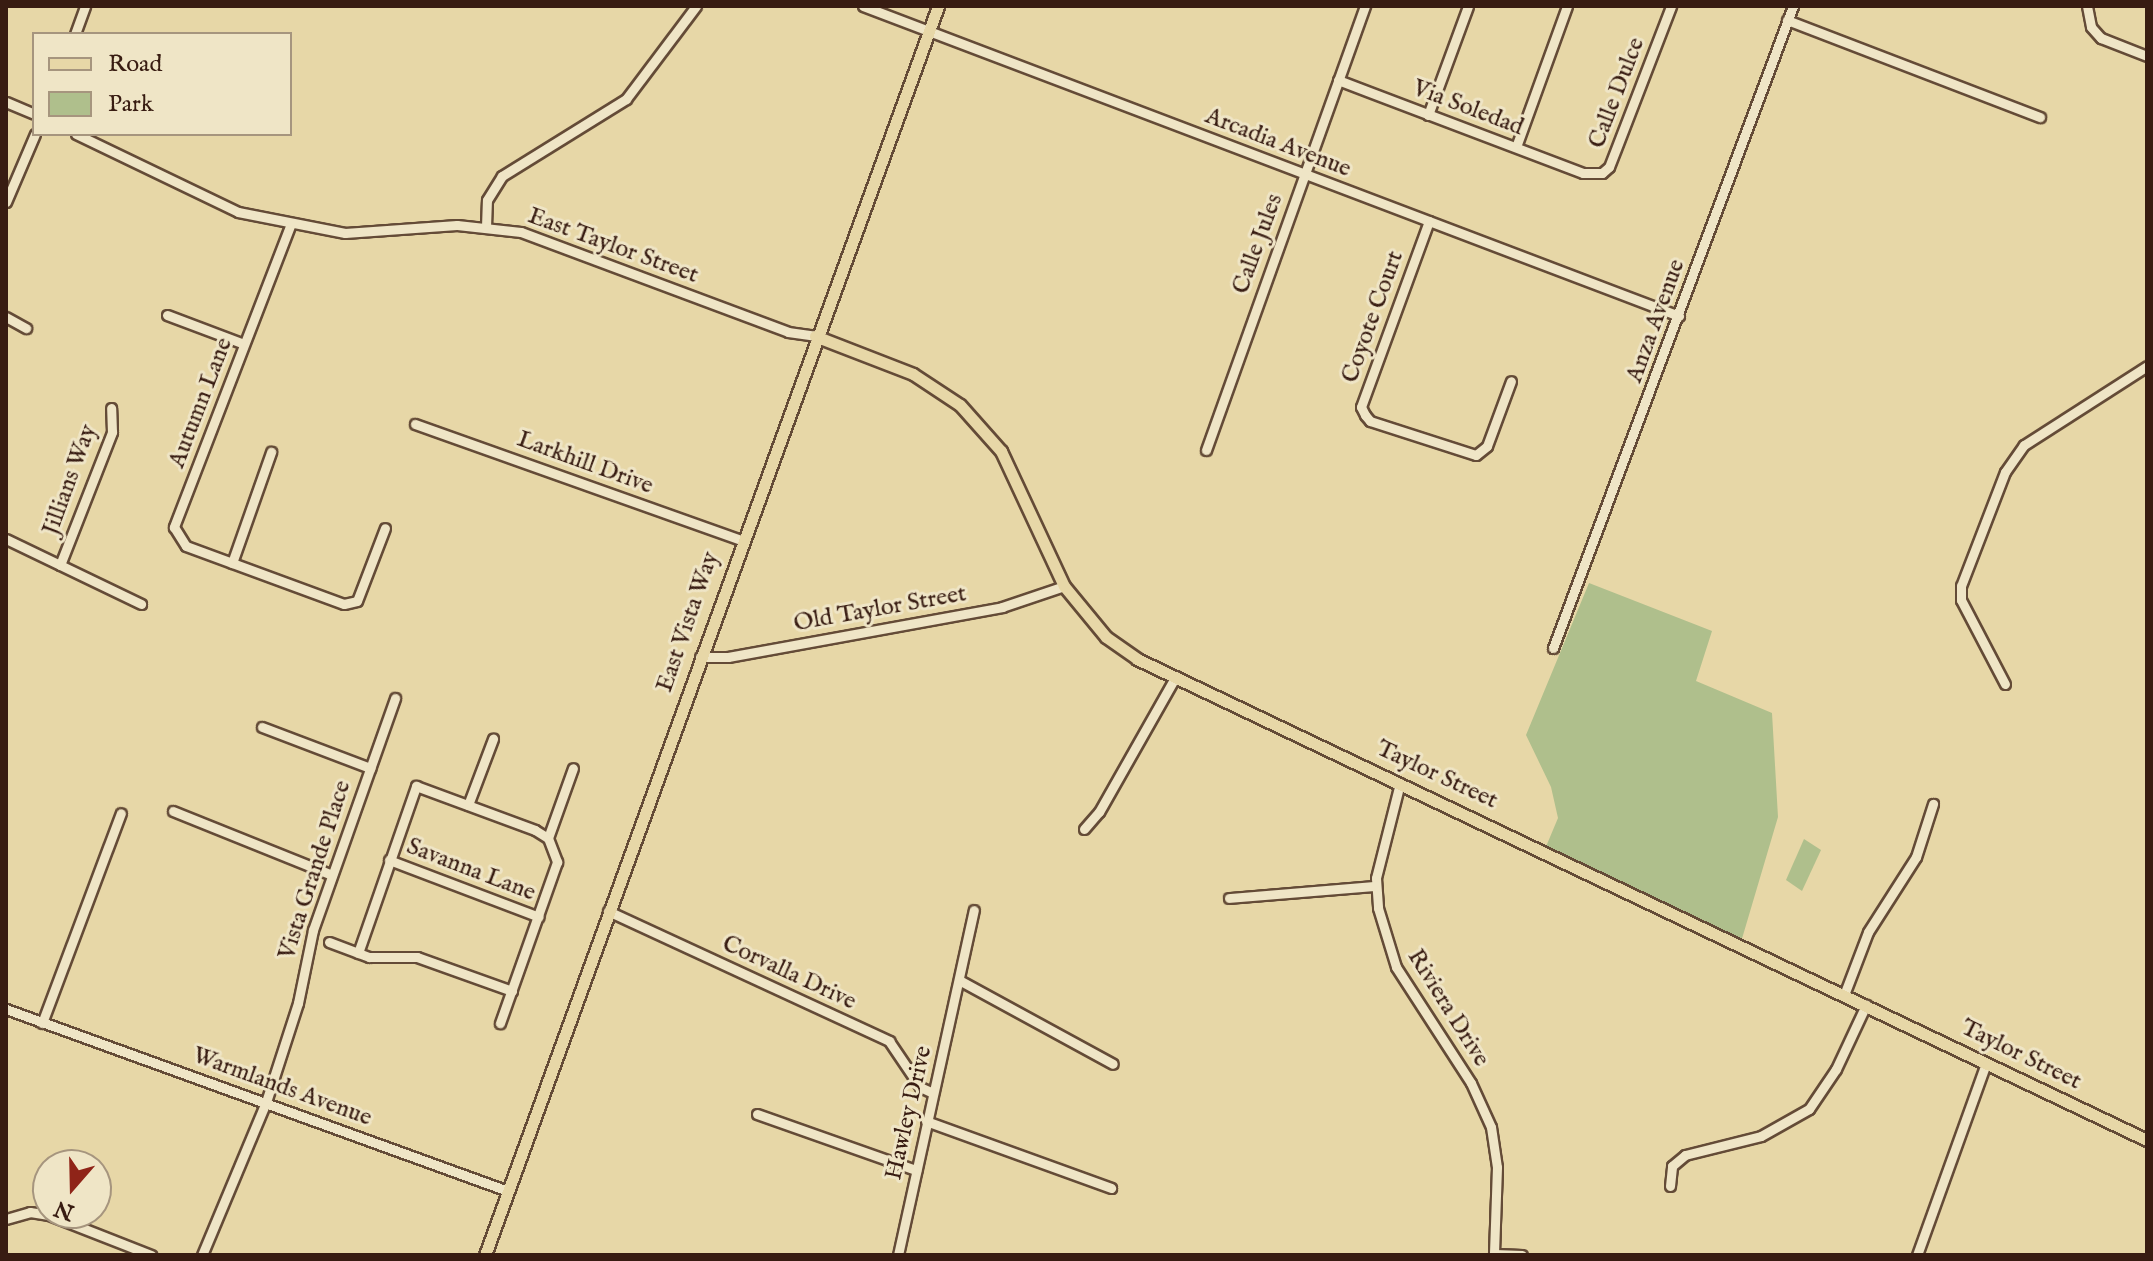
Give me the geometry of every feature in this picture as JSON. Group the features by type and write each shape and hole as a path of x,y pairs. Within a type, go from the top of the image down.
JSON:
{"main road":[{"name":"East Vista Way","path":"485,1255 741,540 938,6"},
{"name":"Taylor Street","path":"815,336 913,374 960,405 1001,451 1064,586 1118,647 2147,1140"}],"street":[{"path":"76,32 85,6"},
{"path":"486,227 487,200 502,176 626,99 696,6"},
{"name":"Arcadia Avenue","path":"863,6 1679,316"},
{"name":"Calle Jules","path":"1206,450 1365,6"},
{"path":"1428,115 1468,6"},
{"path":"1516,147 1567,6"},
{"name":"Calle Dulce","path":"1583,173 1609,167 1671,6"},
{"name":"Anza Avenue","path":"1553,648 1793,6"},
{"path":"2087,6 2091,27 2101,38 2147,56"},
{"path":"1787,20 2040,117"},
{"name":"Via Soledad","path":"1338,80 1583,173"},
{"path":"6,102 32,113"},
{"path":"6,202 34,136"},
{"name":"East Taylor Street","path":"80,136 192,194 290,226 345,233 486,227 521,232 579,251 749,317 815,336"},
{"name":"Coyote Court","path":"1429,221 1361,407 1365,415 1370,421 1476,455 1487,446 1511,381"},
{"name":"Autumn Lane","path":"290,226 174,527 186,546 344,604 357,601 385,528"},
{"path":"167,315 244,344"},
{"path":"6,317 26,328"},
{"path":"2005,684 1961,600 1961,586 2005,472 2024,445 2147,366"},
{"name":"Jillians Way","path":"60,565 112,432 111,408"},
{"name":"Larkhill Drive","path":"415,424 741,540"},
{"path":"232,563 271,452"},
{"path":"6,539 141,604"},
{"name":"Old Taylor Street","path":"700,657 728,657 1002,607 1035,600 1064,586"},
{"path":"1084,829 1099,812 1176,676"},
{"name":"Vista Grande Place","path":"202,1255 266,1102 332,875 395,698"},
{"path":"262,727 370,768"},
{"path":"468,805 493,739"},
{"path":"500,1023 557,862 548,838 573,768"},
{"name":"Riviera Drive","path":"1400,783 1376,886 1385,941 1396,967 1471,1083 1491,1127 1497,1167 1494,1255"},
{"path":"358,953 416,786 548,838"},
{"path":"1844,995 1868,932 1916,857 1933,804"},
{"path":"173,811 332,875"},
{"path":"42,1023 121,813"},
{"name":"Savanna Lane","path":"389,860 539,917"},
{"path":"1229,898 1376,886"},
{"name":"Hawley Drive","path":"898,1255 974,910"},
{"name":"Corvalla Drive","path":"608,911 889,1041 920,1087 933,1093"},
{"path":"329,942 358,953 417,957 512,991"},
{"path":"959,980 1113,1064"},
{"path":"1670,1186 1672,1166 1685,1155 1761,1136 1809,1109 1836,1069 1866,1005"},
{"name":"Warmlands Avenue","path":"6,1009 508,1191"},
{"path":"1917,1255 1986,1063"},
{"path":"757,1114 916,1170"},
{"path":"926,1121 1111,1188"},
{"path":"6,1219 30,1212 49,1215 151,1255"},
{"path":"1494,1255 1522,1255"}],"green space":[{"path":"1589,583 1712,631 1696,681 1772,713 1778,817 1741,942 1545,849 1558,818 1551,787 1526,735"},
{"path":"1804,839 1821,850 1802,891 1786,880"}]}
